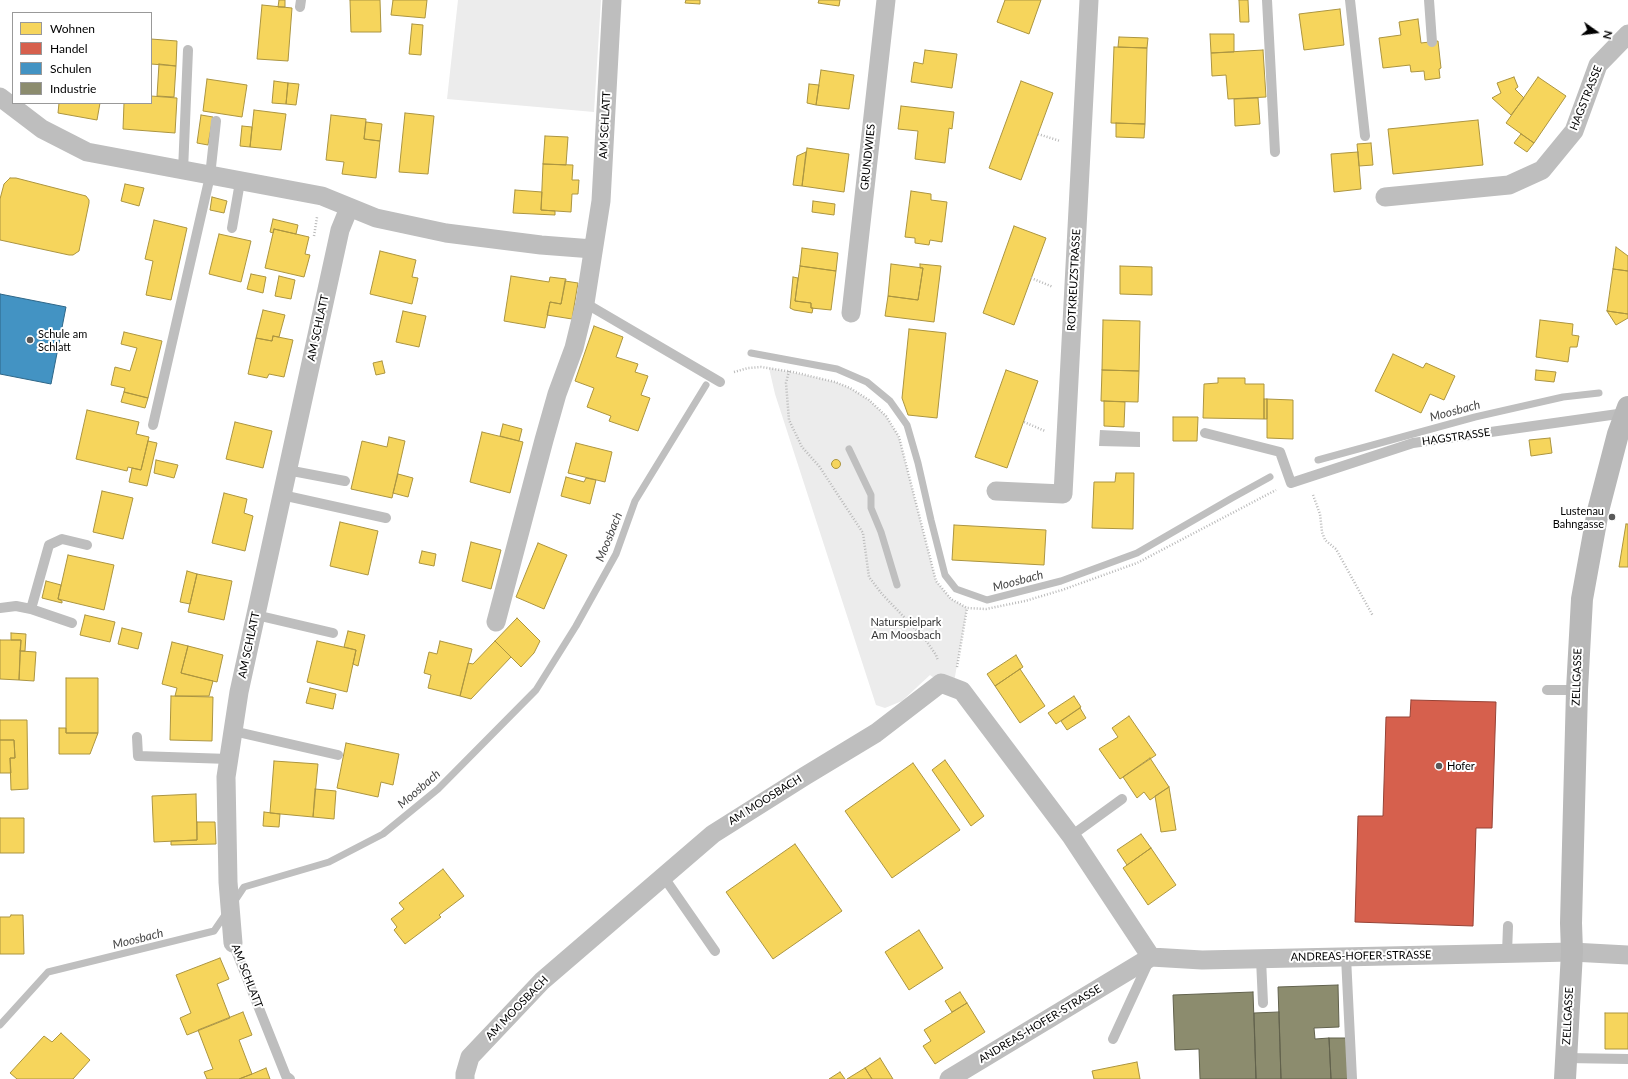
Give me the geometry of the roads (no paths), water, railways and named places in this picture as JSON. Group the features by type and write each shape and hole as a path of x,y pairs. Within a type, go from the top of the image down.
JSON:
{"main road":[{"name":"ZELLGASSE","path":"1565,1069 1572,952 1571,922 1577,690 1582,599 1598,511 1627,410"}],"street":[{"name":"AM SCHLATT","path":"496,622 544,440 557,394 574,348 585,303 601,201 612,0"},
{"name":"GRUNDWIES","path":"851,313 886,0"},
{"name":"ROTKREUZSTRASSE","path":"996,491 1063,494 1089,0"},
{"name":"HAGSTRASSE","path":"1385,197 1509,185 1542,170 1574,131 1598,65 1628,34"},
{"path":"0,97 42,128 87,152 240,182 322,196 376,218 446,233 541,245 593,249"},
{"name":"AM SCHLATT","path":"233,943 228,882 226,777 239,692 340,230 349,208"},
{"name":"AM MOOSBACH","path":"465,1079 470,1056 542,981 713,834 804,776 876,733 947,685 962,691 1072,836"},
{"path":"1072,836 1151,957"},
{"path":"1572,952 1628,955"},
{"name":"ANDREAS-HOFER-STRASSE","path":"949,1079 1151,957 1202,960 1572,952"}],"lane":[{"path":"1267,0 1275,152"},
{"path":"1350,0 1365,136"},
{"path":"1428,0 1432,42"},
{"path":"183,170 188,50"},
{"path":"153,425 210,176 216,121"},
{"path":"232,228 240,182"},
{"path":"585,303 720,382"},
{"name":"HAGSTRASSE","path":"1205,433 1280,452 1291,483 1413,443 1627,410"},
{"path":"287,470 345,481"},
{"path":"282,495 386,518"},
{"path":"31,609 49,545 62,539 87,545"},
{"path":"0,608 16,606 31,609 72,623"},
{"path":"256,615 333,633"},
{"path":"1547,690 1577,690"},
{"path":"233,731 338,755"},
{"path":"137,737 138,756 229,759"},
{"path":"1072,836 1122,799"},
{"path":"663,876 715,951"},
{"path":"1507,953 1508,926"},
{"name":"AM SCHLATT","path":"233,943 286,1076 290,1079"},
{"path":"1113,1039 1151,957"},
{"path":"1346,957 1352,1079"},
{"path":"1261,959 1263,1003"},
{"path":"1565,1069 1628,1059"}],"waterway":[{"name":"Moosbach","path":"751,353 837,369 867,382 890,401 907,425 918,463 945,575 956,589 987,600 1061,581 1137,553 1270,477"},
{"name":"Moosbach","path":"234,902 244,887 329,862 383,834 438,789 536,690 576,626 616,554 635,501 706,385"},
{"name":"Moosbach","path":"1318,460 1475,417 1563,397 1599,393"},
{"path":"849,449 871,495 871,508 881,532 897,585"},
{"name":"Moosbach","path":"0,1025 48,972 214,931 227,912"}],"place":[{"name":"Schule am Schlatt","path":"30,340"},
{"name":"Lustenau Bahngasse","path":"1612,517"},
{"name":"Hofer","path":"1439,766"}],"park label":[{"name":"Naturspielpark Am Moosbach","path":"906,628"}]}
